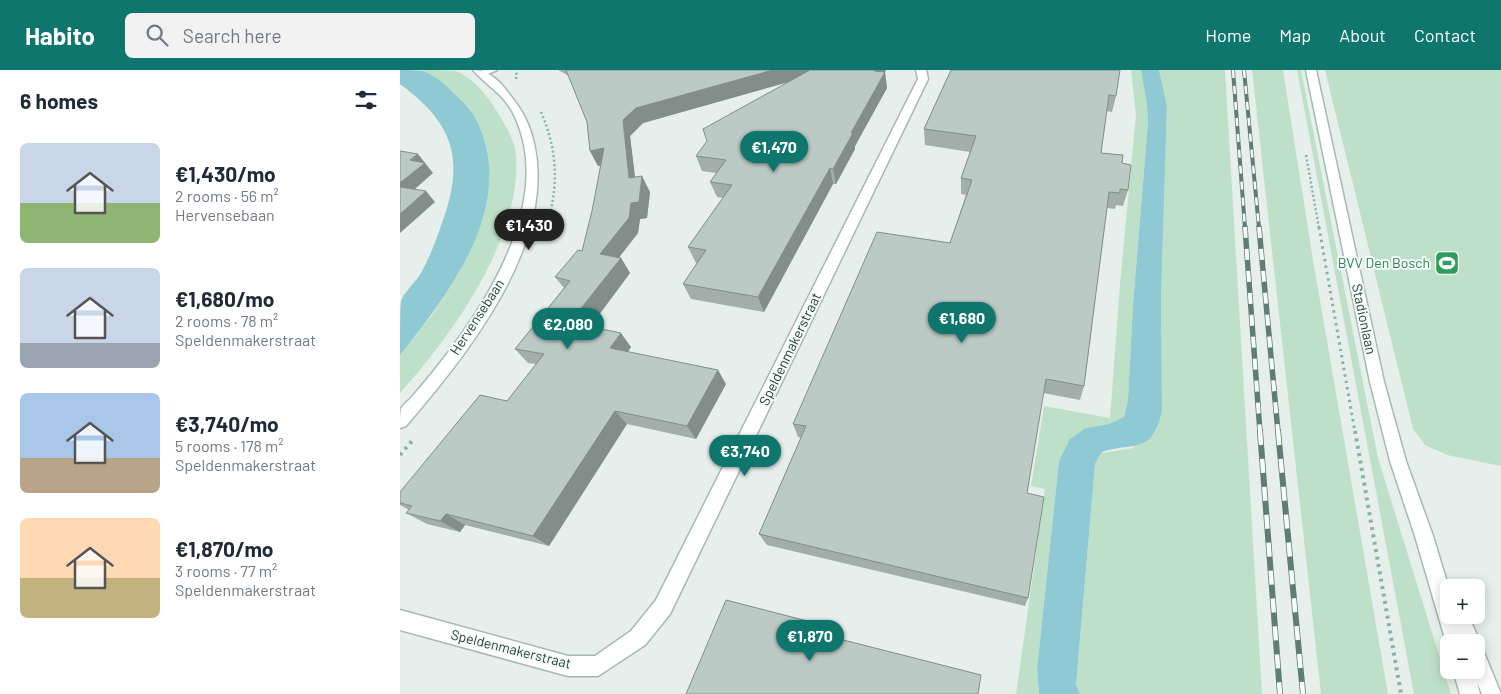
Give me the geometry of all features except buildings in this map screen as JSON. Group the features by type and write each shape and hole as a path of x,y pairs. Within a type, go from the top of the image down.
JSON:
{"street":[{"name":"Speldenmakerstraat","path":"400,620 568,666 598,666 638,638 664,608 923,79 921,70"},
{"name":"Stadionlaan","path":"1311,70 1377,382 1398,461 1424,536 1453,634"},
{"name":"Hervensebaan","path":"400,421 463,342 488,303 510,265 529,205 532,163 528,134 513,104 485,71"},
{"name":"Stadionlaan","path":"1424,536 1443,579"},
{"path":"1485,678 1492,694"},
{"path":"1465,679 1470,694"}],"path":[{"path":"1305,149 1401,694"}],"green space":[{"path":"422,70 456,71 474,82 484,93 502,120 514,143 516,155 515,187 508,219 496,251 480,283 462,314 441,343 400,393 400,355 432,315 459,273 480,226 482,133 469,108 452,91"},
{"path":"1131,70 1141,70 1148,123 1133,305 1128,400 1124,417 1109,424 1086,428 1059,461 1037,669 1039,694 1016,694 1045,489 1031,486 1044,406 1110,418 1136,114"},
{"path":"1159,70 1225,70 1262,694 1080,694 1076,686 1095,464 1102,453 1133,448 1162,411 1161,297 1167,106"},
{"path":"1252,70 1283,70 1313,260 1388,694 1321,694"},
{"path":"1297,70 1301,70 1378,458 1440,658 1440,679 1446,679 1451,694 1414,694"},
{"name":"BVV Den Bosch","path":"1325,70 1501,70 1501,466 1447,455 1425,445 1413,429"}],"water":[{"path":"400,70 428,73 444,84 467,106 482,134 486,147 489,176 486,204 478,232 466,259 435,310 400,355 401,301 421,273 436,240 450,198 453,160 450,143 443,128 418,98 400,84"},
{"path":"1141,70 1159,70 1167,106 1161,297 1162,411 1153,435 1147,441 1133,446 1102,452 1095,464 1076,685 1080,694 1039,694 1037,669 1059,461 1070,439 1086,428 1109,424 1124,417 1128,400 1133,305 1148,123"}],"railway":[{"path":"1233,70 1245,228"},
{"path":"1244,70 1259,228"},
{"path":"1245,227 1260,432"},
{"path":"1259,227 1278,432"},
{"path":"1260,431 1280,694"},
{"path":"1278,431 1303,694"}],"place":[{"name":"BVV Den Bosch","path":"1447,263"}]}
